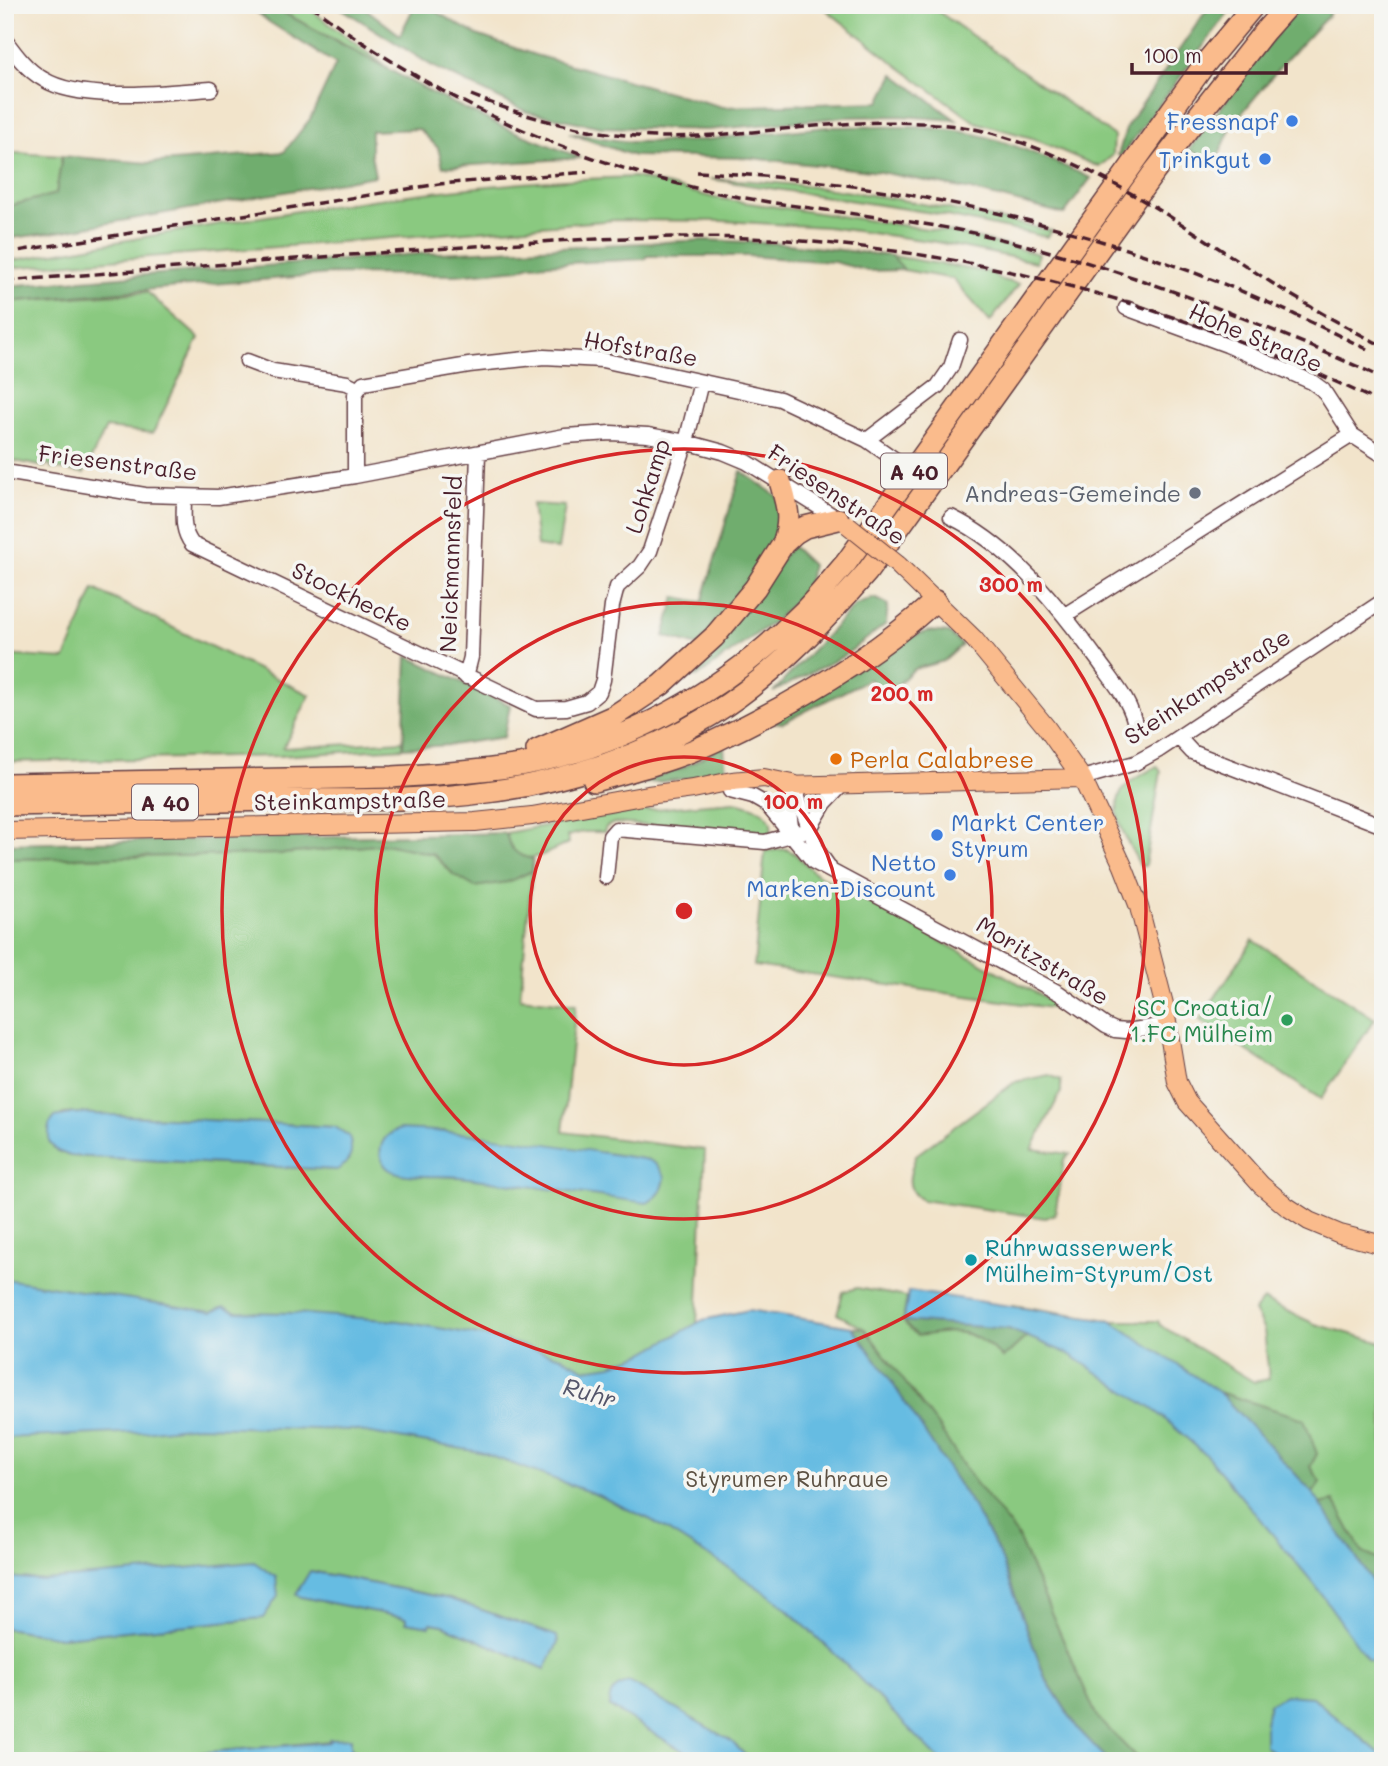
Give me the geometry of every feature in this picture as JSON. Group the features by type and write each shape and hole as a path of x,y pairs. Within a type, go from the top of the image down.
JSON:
{"highway":[{"name":"A 40","path":"5,783 380,777 520,765 579,751 636,729 699,696 751,660 801,614 846,563 1204,65 1254,5"},
{"name":"A 40","path":"5,805 409,798 485,793 584,772 643,750 710,715 764,677 817,629 867,572 1155,170 1288,5"},
{"path":"451,773 543,748 614,716 661,685 714,637 755,588 783,544 789,527 789,511 780,481"},
{"path":"783,544 805,527 843,522"},
{"path":"485,793 532,794 579,786 653,764 714,741 798,698 856,661 935,601"}],"main road":[{"name":"Friesenstraße","path":"843,522 898,565 965,629 1046,727 1082,778 1139,907 1167,1026"},
{"name":"Steinkampstraße","path":"5,831 475,822 532,816 732,780 764,778 793,784 843,784 1082,778"},
{"name":"Steinkampstraße","path":"693,789 768,790 793,784"},
{"path":"1167,1026 1177,1082 1187,1102 1261,1185 1309,1222 1340,1234 1383,1245"}],"street":[{"path":"5,40 37,75 54,85 68,89 140,94 211,89"},
{"name":"Hohe Straße","path":"1126,308 1227,345 1312,382 1323,390 1352,435 1383,455"},
{"path":"867,440 938,386 951,367 960,340"},
{"name":"Hofstraße","path":"357,388 363,383 469,365 544,357 602,360 780,399 867,440 897,461"},
{"path":"247,361 273,371 347,383 357,388 355,476"},
{"name":"Lohkamp","path":"536,709 566,708 587,702 599,692 617,587 640,566 650,551 686,442 701,382"},
{"name":"Friesenstraße","path":"5,472 145,495 184,498 240,495 565,436 611,433 648,435 723,452 747,462 843,522"},
{"path":"1065,615 1352,435"},
{"name":"Neickmannsfeld","path":"466,677 471,657 478,453"},
{"name":"Stockhecke","path":"184,498 184,527 192,544 536,709"},
{"path":"951,517 974,528 1026,574 1065,615 1128,702 1136,729"},
{"name":"Steinkampstraße","path":"1082,778 1104,774 1135,763 1179,738 1383,601"},
{"path":"1179,738 1192,752 1383,826"},
{"path":"793,784 817,850 832,871"},
{"path":"793,784 788,804 793,835"},
{"path":"606,877 610,836 616,829 765,842 810,830 825,803 843,784"},
{"name":"Moritzstraße","path":"730,791 753,797 767,805 814,862 1059,993 1115,1030 1167,1026"}],"green space":[{"path":"248,5 274,5 284,13 434,94 503,127 581,158 443,167 438,148 419,129 371,131 375,176 5,239 5,207 56,194 62,156 149,163 284,152 310,119 336,64 269,22"},
{"path":"274,5 304,5 388,68 284,13"},
{"path":"336,5 361,5 400,35 415,5 424,5 477,35 535,55 723,107 880,102 894,74 956,120 900,116 845,117 707,130 602,127 527,112 434,67"},
{"path":"820,5 929,5 1114,136 1113,155 1099,167 1032,138 975,122"},
{"path":"1210,5 1234,5 1121,156 1118,155 1127,126"},
{"path":"1301,5 1334,5 1327,17 1285,61 1232,125 1216,162 1189,150 1271,41"},
{"path":"827,127 926,128 975,134 1026,150 1091,178 1064,214 971,190 880,172 751,158 634,156 569,133 630,142 693,141"},
{"path":"16,153 62,156 56,194 5,207 5,157"},
{"path":"635,177 715,198 955,233 1039,254 1036,262 936,242 827,227 723,221 616,220 9,268 9,261 320,207 477,187"},
{"path":"710,179 839,190 925,204 1052,231 1047,237 932,213"},
{"path":"705,240 788,244 892,256 904,270 868,271 834,262 747,256 647,256 645,259 530,265 520,269 456,275 330,274 5,302 5,286 417,254"},
{"path":"892,256 993,273 998,279 1019,284 990,322 953,279 904,270"},
{"path":"147,292 199,338 153,433 106,428 84,473 70,471 71,467 66,466 65,470 51,468 51,465 46,464 45,467 5,459 5,302"},
{"path":"741,471 777,496 783,521 777,536 746,587 698,646 664,636 675,597 702,602"},
{"path":"532,504 565,506 558,549 537,546"},
{"path":"792,546 812,565 806,589 776,620 697,677 681,676"},
{"path":"94,589 310,695 283,748 403,741 403,748 280,756 5,762 5,655 65,659"},
{"path":"874,598 888,605 886,624 844,656 773,692 855,605"},
{"path":"929,631 949,633 962,645 944,661 914,669 887,695 869,679 782,723 772,722 906,638"},
{"path":"407,656 510,705 504,737 451,745 403,748"},
{"path":"724,746 726,774 631,785 680,769"},
{"path":"1157,766 1161,772 1145,866 1140,866 1120,824 1118,803 1128,784"},
{"path":"734,802 748,805 767,815 771,827 770,835 614,823 606,827 604,832 583,832 567,836 569,843 532,858 516,854 506,833 620,814"},
{"path":"506,833 515,851 533,859 532,871 508,882 475,887 454,875 433,854 386,844 283,854 5,859 5,844"},
{"path":"386,844 433,854 454,875 508,882 532,871 520,998 576,1004 563,1132 705,1150 697,1324 662,1344 869,1334 865,1329 837,1314 843,1292 857,1288 907,1297 903,1321 917,1335 964,1333 982,1341 1002,1358 1012,1305 1115,1321 1158,1321 1160,1325 1254,1382 1269,1379 1264,1330 1254,1311 1263,1300 1315,1324 1383,1343 1383,1756 1312,1697 1269,1704 1265,1746 1284,1761 751,1761 731,1741 629,1682 610,1707 700,1761 376,1761 350,1749 351,1739 112,1761 21,1761 5,1757 5,1628 61,1637 263,1618 44,1580 5,1577 5,859 283,854","holes":["63,1114 335,1127 336,1170 70,1156 57,1151 49,1142 49,1125","441,1131 649,1160 456,1177 402,1174","311,1571 450,1599 556,1636 545,1669 443,1625 431,1623 429,1626 406,1622 406,1618 296,1594"]},
{"path":"786,849 816,874 1061,1006 1058,1009 754,966 765,851"},
{"name":"SC Croatia/ 1.FC Mülheim","path":"1253,940 1375,1019 1321,1099 1200,1020"},
{"path":"1049,1075 1061,1080 1061,1092 1032,1149 1070,1154 1064,1160 1055,1214 1045,1218 922,1200 916,1196 910,1186 910,1180 916,1155 1015,1082"},
{"path":"903,1321 1009,1329 1027,1336 1003,1358 973,1336 954,1332 917,1336"},
{"path":"852,1327 865,1329 938,1426 968,1473 1017,1535 1097,1717 1140,1761 1109,1761 1078,1729 1045,1677 1000,1555 972,1505 885,1372"},
{"path":"1219,1392 1304,1419 1317,1454 1310,1467 1321,1482 1313,1493"},
{"path":"1334,1501 1362,1552 1383,1562 1383,1598 1320,1504"}],"water":[{"path":"75,1113 335,1127 349,1136 351,1152 348,1160 337,1170 70,1156 57,1151 49,1142 49,1125 55,1117"},
{"path":"400,1129 493,1137 649,1160 657,1165 665,1177 660,1193 647,1203 460,1177 405,1175 387,1168 380,1153 386,1138"},
{"name":"Styrumer Ruhraue","path":"5,1279 212,1312 224,1307 237,1312 295,1313 399,1321 495,1338 562,1357 585,1369 611,1365 642,1354 703,1320 749,1310 852,1327 885,1372 972,1505 1000,1555 1045,1678 1078,1729 1109,1761 941,1761 778,1601 651,1520 595,1494 480,1452 353,1430 196,1426 143,1432 5,1438"},
{"path":"909,1291 1111,1321 1219,1392 1313,1493 1383,1598 1383,1661 1368,1660 1315,1585 1207,1456 1158,1413 1069,1354 1009,1329 903,1321"},
{"path":"254,1562 276,1577 278,1596 263,1618 61,1637 5,1628 5,1577 44,1580"},
{"path":"310,1571 450,1599 557,1636 558,1643 545,1669 443,1625 406,1622 406,1618 301,1597 296,1594"},
{"path":"629,1682 731,1741 751,1761 700,1761 610,1707 610,1697 614,1690"},
{"path":"1285,1695 1312,1697 1383,1756 1383,1761 1284,1761 1265,1746 1265,1723 1269,1704"},
{"path":"351,1738 351,1749 376,1761 149,1761 148,1757 329,1742 329,1739"}],"railway":[{"path":"311,5 401,67 449,94 498,119 600,160 704,190 773,203 948,228 1086,262 1236,315 1383,378"},
{"path":"471,95 564,125 636,136 699,136 887,122 963,127 994,134 1044,151 1104,179 1161,211 1299,300 1383,346"},
{"path":"5,253 439,184 587,172"},
{"path":"697,172 762,176 892,192 1020,219 1084,236 1208,278 1367,349"},
{"path":"5,281 588,239 691,237 793,240 914,254 984,266 1121,300 1254,347 1383,404"}],"place":[{"name":"Fressnapf","path":"1292,121"},
{"name":"Trinkgut","path":"1265,159"},
{"name":"Andreas-Gemeinde","path":"1195,493"},
{"name":"Perla Calabrese","path":"836,759"},
{"name":"Markt Center Styrum","path":"937,835"},
{"name":"Netto Marken-Discount","path":"950,875"},
{"name":"SC Croatia/ 1.FC Mülheim","path":"1287,1020"},
{"name":"Ruhrwasserwerk Mülheim-Styrum/Ost","path":"971,1260"}],"water label":[{"name":"Ruhr","path":"590,1392"}]}
